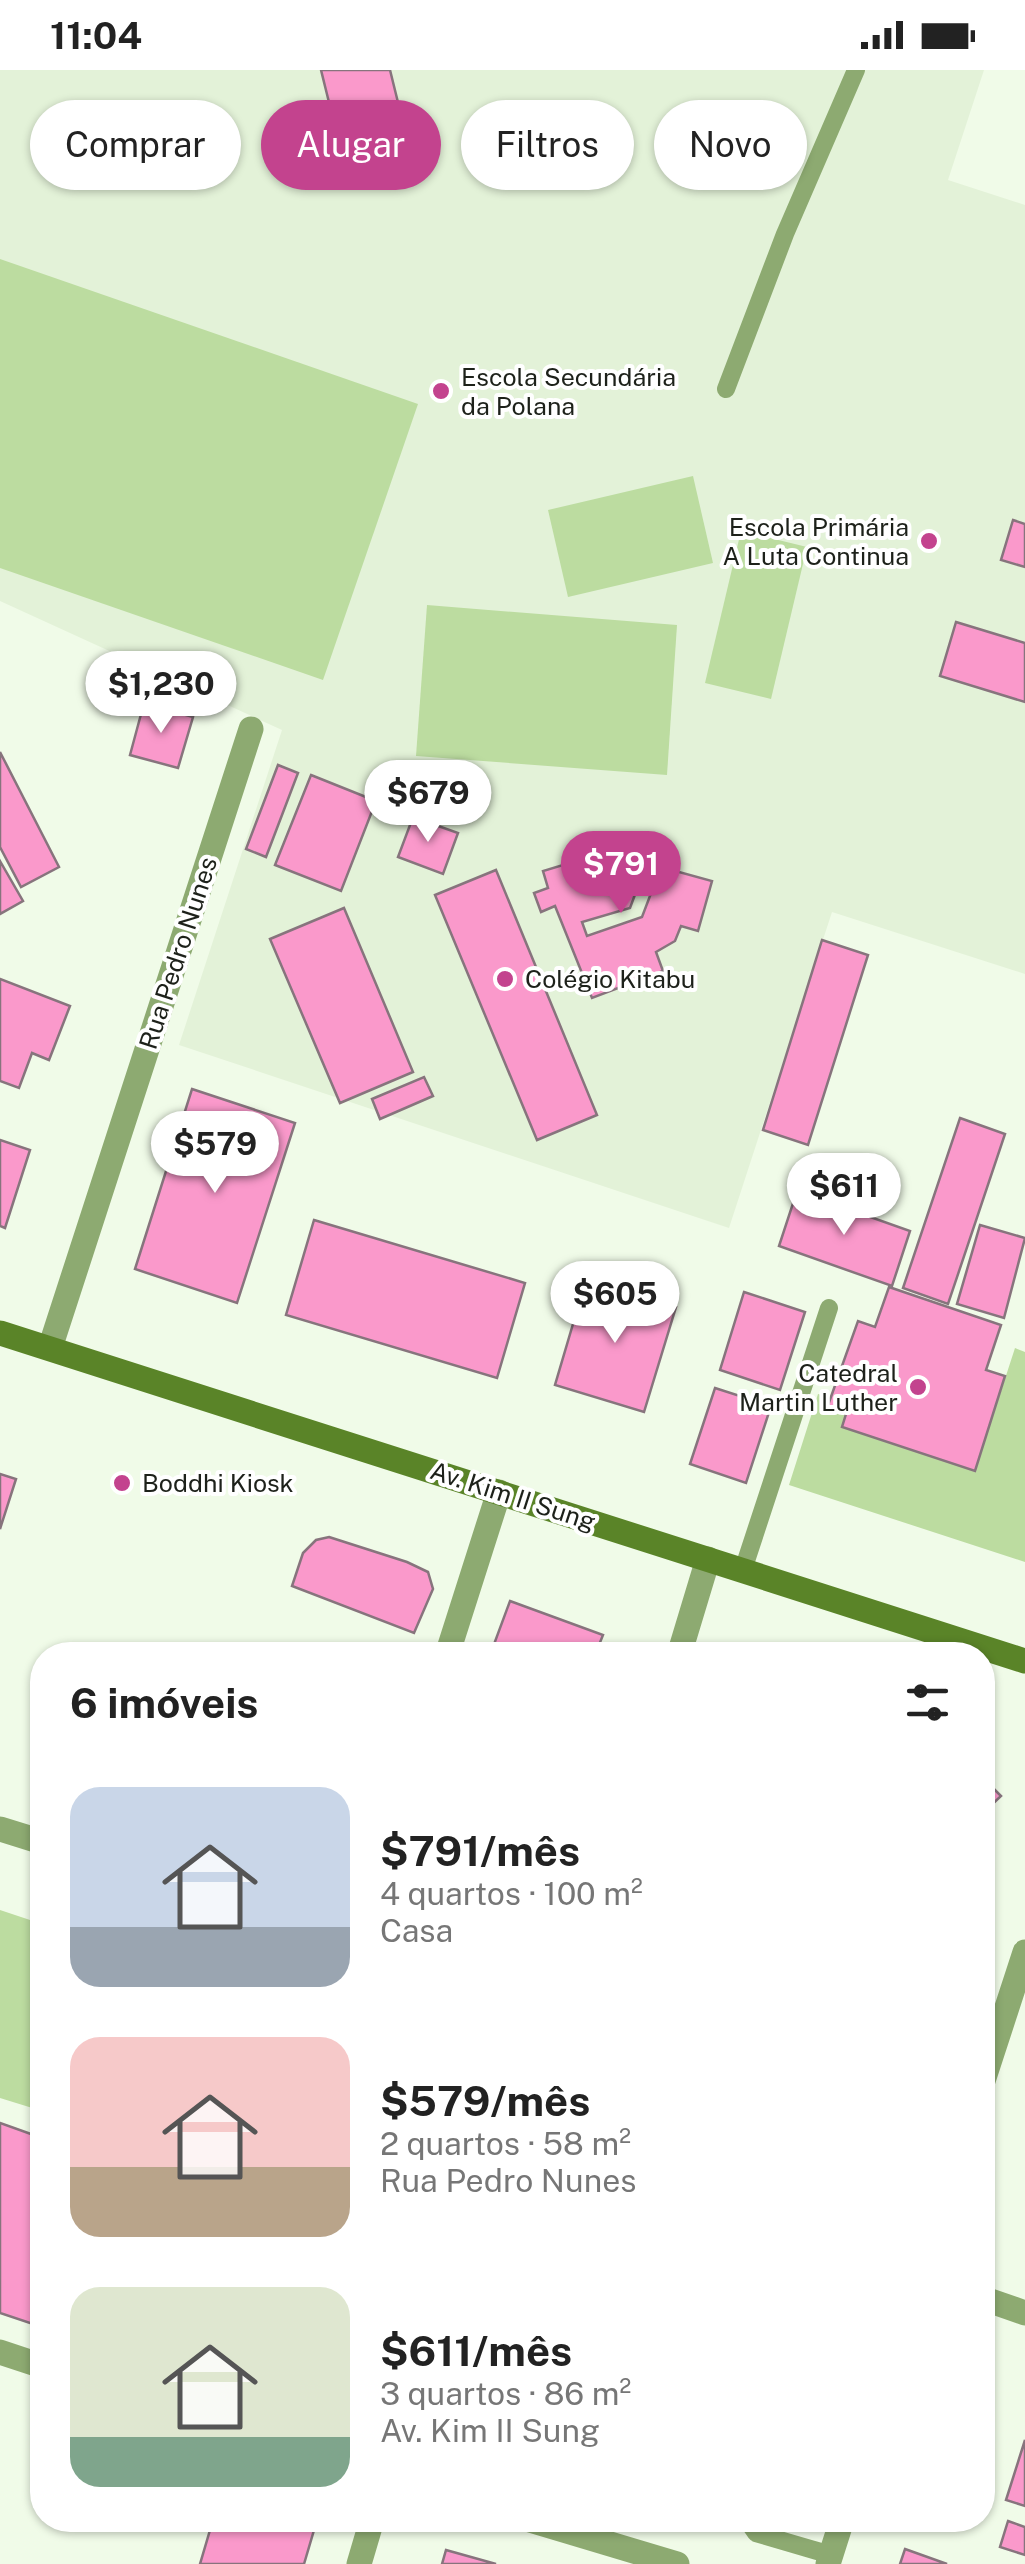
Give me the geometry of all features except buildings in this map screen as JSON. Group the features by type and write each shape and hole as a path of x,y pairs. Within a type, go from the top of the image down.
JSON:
{"street":[{"name":"Rua Pedro Nunes","path":"50,1348 251,729"},
{"name":"Av. Kim II Sung","path":"0,1333 966,1642"},
{"path":"451,1642 499,1492"},
{"path":"683,1642 708,1559"},
{"name":"Av. Kim II Sung","path":"995,1651 1025,1661"},
{"path":"0,1829 30,1838"},
{"path":"995,2044 1025,1952"},
{"path":"995,2303 1025,2313"},
{"path":"0,2352 30,2362"},
{"path":"359,2564 368,2532"},
{"path":"570,2532 677,2564"},
{"path":"829,2560 838,2532"}],"lane":[{"path":"726,389 785,234 856,70"},
{"path":"743,1570 829,1308"},
{"path":"755,2532 829,2560"}],"shaded area":[{"name":"Escola Secundária da Polana","path":"0,70 984,70 948,180 1025,205 1025,974 832,912 729,1228 179,1045 282,730 0,601"}],"green space":[{"path":"0,259 418,404 323,680 0,568"},
{"path":"693,476 713,563 568,597 548,510"},
{"path":"741,531 807,547 771,699 705,683"},
{"path":"427,605 677,625 667,775 416,756"},
{"path":"1015,1348 1025,1352 1025,1562 789,1485 818,1394 831,1397 846,1414 842,1427 975,1471"},
{"path":"0,1910 30,1920 30,2107 0,2098"}],"place":[{"name":"Escola Secundária da Polana","path":"441,391"},
{"name":"Escola Primária A Luta Continua","path":"929,541"},
{"name":"Colégio Kitabu","path":"505,979"},
{"name":"Catedral Martin Luther","path":"918,1387"},
{"name":"Boddhi Kiosk","path":"122,1483"}]}
